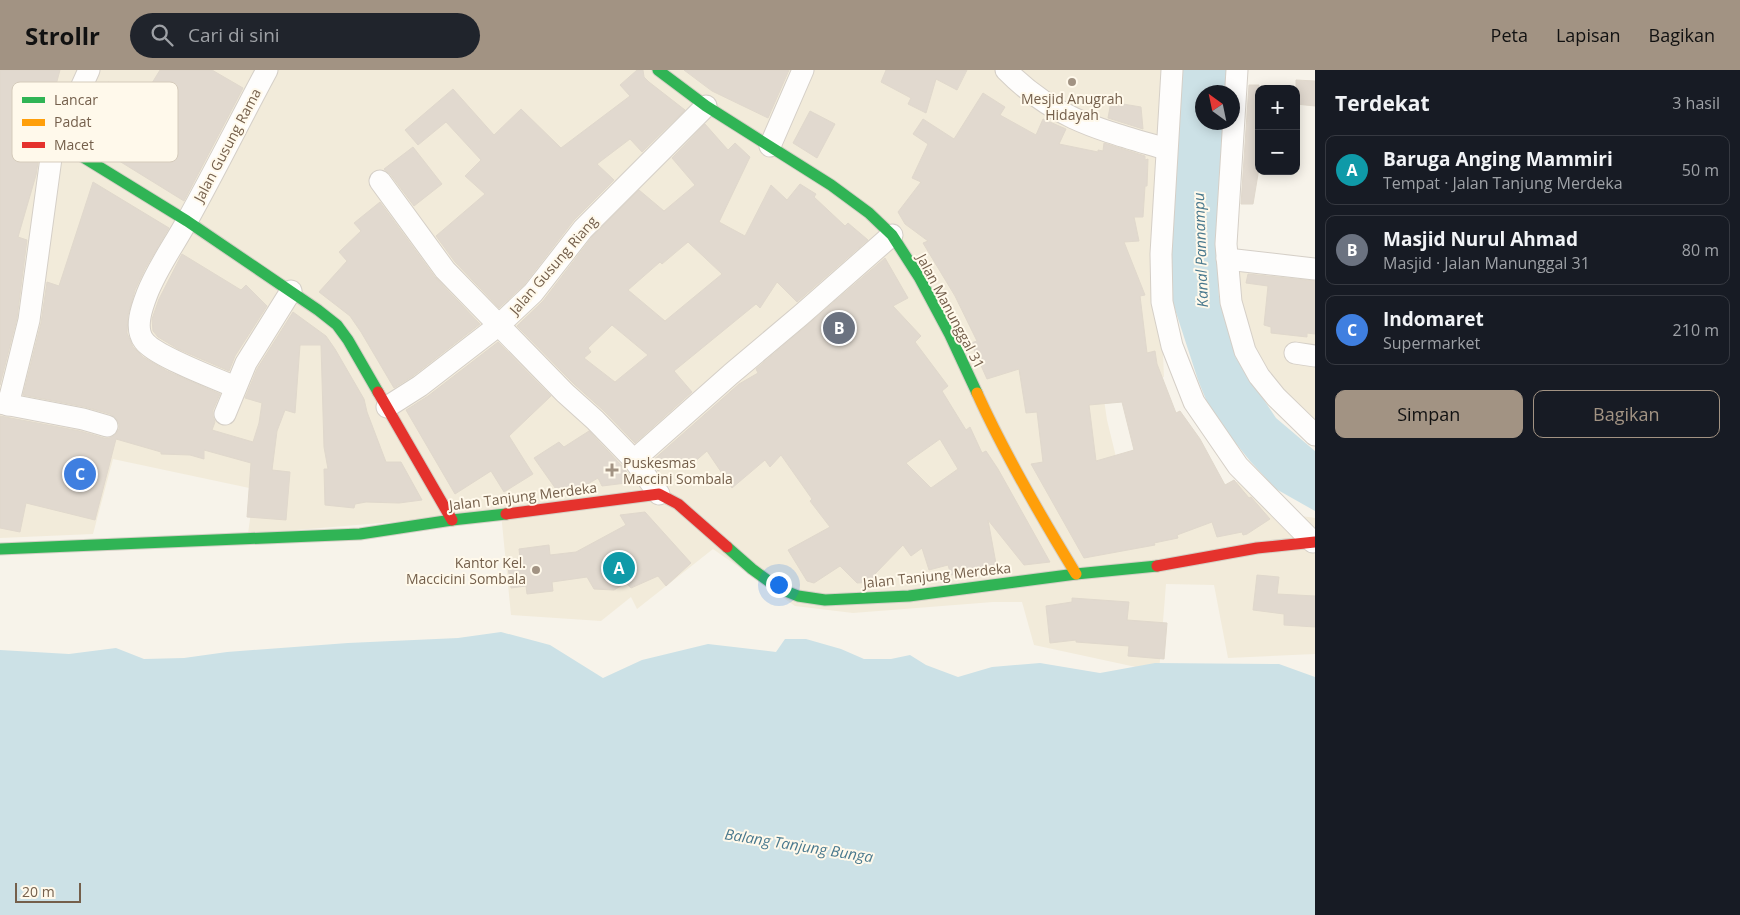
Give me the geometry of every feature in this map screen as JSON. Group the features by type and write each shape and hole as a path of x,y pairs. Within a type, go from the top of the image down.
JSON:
{"street":[{"path":"84,82 90,70"},
{"name":"Jalan Manunggal 31","path":"658,70 706,106 838,190 869,213 892,235 920,278 950,334 989,420 1076,574"},
{"path":"770,146 803,70"},
{"path":"1006,70 1022,87 1066,116 1166,149"},
{"path":"1172,70 1161,254 1162,302 1172,346 1194,402 1238,466 1314,542"},
{"path":"1237,70 1226,259 1230,302 1245,351 1259,376 1276,397 1315,435"},
{"name":"Jalan Gusung Rama","path":"235,387 168,358 152,349 143,341 140,318 147,293 156,272 187,221 264,71"},
{"name":"Jalan Gusung Riang","path":"387,407 420,386 498,325 533,292 583,229 706,106"},
{"path":"50,162 29,320 4,404 107,426"},
{"path":"91,162 187,221 291,291 337,325 348,340 452,520"},
{"path":"380,181 445,270 634,460 659,494"},
{"path":"634,460 892,235"},
{"path":"1226,259 1315,269"},
{"path":"225,414 246,363 291,291"},
{"name":"Jalan Tanjung Merdeka","path":"0,549 360,534 452,520 659,494 684,509 752,569 778,588 798,596 825,600 909,596 1076,574 1150,567 1258,548 1314,542"}],"shaded area":[{"path":"0,70 1165,70 1157,218 1164,377 1102,386 1107,420 1116,457 1178,494 1246,480 1295,515 1315,518 1315,654 1228,658 1214,585 1166,584 1159,672 1034,645 1022,602 993,602 853,613 795,606 713,549 637,609 631,597 601,621 511,615 501,513 248,534 254,489 113,459 93,534 0,538"},
{"path":"1236,257 1315,264 1315,427 1265,378 1238,326"}],"water":[{"name":"Kanal Pannampu","path":"1181,70 1227,70 1226,85 1195,85 1195,130 1223,130 1216,237 1219,297 1236,358 1276,418 1315,451 1315,511 1276,489 1250,461 1211,412 1198,380 1170,294"},
{"name":"Balang Tanjung Bunga","path":"501,632 550,645 603,678 642,660 708,644 776,652 785,639 806,639 841,649 864,659 891,659 910,655 926,665 958,677 992,667 1040,663 1100,673 1155,663 1279,664 1315,677 1315,915 0,915 0,650 69,654 116,648 144,659 184,658 227,652 348,643 458,638"}],"building":[{"path":"0,70 60,70 57,82 12,82 12,162 38,162 18,237 27,240 17,318 0,385"},
{"path":"160,70 212,70 243,88 184,201 121,162 178,162 178,82 153,82"},
{"path":"637,70 643,70 644,77 649,82 685,110 642,152 630,139 597,164 614,180 574,220 524,285 499,308 455,262 436,236 485,194 465,176 481,160 446,122 418,145 405,130 453,89 494,135 521,109 561,148 630,96 620,85"},
{"path":"684,70 789,70 768,118 712,91"},
{"path":"886,70 967,70 957,90 936,79 926,113 908,104 911,98 881,82"},
{"path":"1296,80 1315,81 1315,106 1300,104 1300,85 1296,85"},
{"path":"1249,85 1255,85 1255,175 1258,175 1253,204 1241,204"},
{"path":"983,93 1005,107 1000,115 1036,135 1043,119 1066,129 1059,144 1098,152 1098,150 1103,151 1104,143 1145,156 1145,160 1148,159 1143,217 1134,217 1139,241 1124,242 1145,295 1140,296 1147,353 1155,351 1157,364 1176,413 1180,411 1200,439 1225,485 1234,480 1270,519 1243,535 1242,532 1217,537 1212,522 1177,535 1178,538 1154,543 1155,545 1084,558 1031,464 1043,462 1037,412 1026,413 1019,369 987,379 971,343 977,341 955,296 923,243 928,241 905,224 898,212 921,182 912,178 928,144 913,134 923,119 954,139","holes":["1122,402 1134,450 1096,461 1089,405"]},
{"path":"1111,102 1141,107 1143,129 1108,118"},
{"path":"810,111 835,124 817,158 793,143"},
{"path":"705,124 728,150 735,143 750,157 719,222 745,236 771,185 787,200 800,184 816,194 814,197 845,226 848,223 868,240 797,302 777,282 760,308 756,304 674,371 692,392 635,443 517,326 543,301 592,237 639,190 664,211 695,185 672,158","holes":["688,242 722,274 665,321 628,290 660,262 662,264","612,325 648,355 615,382 584,358 591,352 588,348"]},
{"path":"413,147 442,184 414,206 390,174 384,169"},
{"path":"93,182 169,228 135,290 128,315 127,333 133,347 143,357 167,371 220,394 213,410 215,422 212,430 253,442 259,423 262,403 245,398 257,369 293,312 326,336 335,349 364,399 386,462 401,462 422,500 399,503 366,502 355,504 354,508 325,505 324,469 328,469 324,447 321,345 300,345 295,413 285,410 277,431 272,470 290,472 286,520 247,517 251,463 204,450 204,459 190,455 161,454 161,452 116,439 95,520 26,503 20,532 0,528 0,416 80,431 104,438 115,435 119,429 116,418 110,414 85,407 23,395 41,323 47,282 59,286"},
{"path":"380,202 435,277 480,324 413,376 394,388 350,316 319,292 347,261 339,252 361,231 354,223"},
{"path":"182,254 241,290 246,285 267,306 235,356 229,371 178,349 158,337 153,331 152,319 159,299"},
{"path":"885,258 908,298 893,306 921,336 915,342 948,386 942,391 966,430 970,427 982,453 986,451 998,469 1050,562 1024,565 988,520 997,569 951,575 948,565 929,570 922,548 911,556 903,545 874,575 878,579 875,582 857,583 840,566 814,583 807,581 788,550 830,527 810,501 812,499 781,455 770,467 765,460 732,488 707,451 685,470 677,458 658,471 651,462 739,384 758,373 756,369","holes":["940,439 958,469 931,488 906,463"]},
{"path":"1248,274 1315,281 1315,334 1307,333 1307,337 1271,333 1271,327 1264,325 1268,286 1246,283"},
{"path":"498,342 551,396 509,436 533,474 504,492 491,471 455,494 406,410 428,396"},
{"path":"589,431 624,468 634,482 602,486 598,478 579,489 558,492 534,458 559,442 564,447"},
{"path":"645,512 691,563 666,586 658,576 631,588 626,583 614,590 594,589 587,577 552,582 553,591 527,594 526,586 511,588 507,560 520,558 519,549 549,545 550,555 576,552 626,525 620,515"},
{"path":"1257,575 1279,577 1277,594 1315,596 1315,627 1284,625 1284,614 1253,610"},
{"path":"1072,598 1129,602 1127,620 1167,623 1164,659 1128,656 1129,646 1076,642 1076,640 1050,643 1046,606 1072,602"}],"traffic: fast":[{"path":"658,70 706,106 831,185 869,213 892,235 919,277 950,335 977,393"},
{"path":"91,162 187,221 318,310 337,325 348,340 378,392"},
{"path":"0,549 360,534 506,514"},
{"path":"727,547 778,588 798,596 825,600 909,596 1076,574 1157,566"}],"traffic: slow":[{"path":"977,393 1024,485 1076,574"}],"traffic: jam":[{"path":"378,392 452,520"},
{"path":"506,514 659,494 678,504 727,547"},
{"path":"1157,566 1257,548 1315,542"}],"place":[{"name":"Mesjid Anugrah Hidayah","path":"1072,82"},
{"name":"Masjid Nurul Ahmad","path":"839,328"},
{"name":"Puskesmas Maccini Sombala","path":"612,470"},
{"name":"Indomaret","path":"80,474"},
{"name":"Baruga Anging Mammiri","path":"619,568"},
{"name":"Kantor Kel. Maccicini Sombala","path":"536,570"}]}
